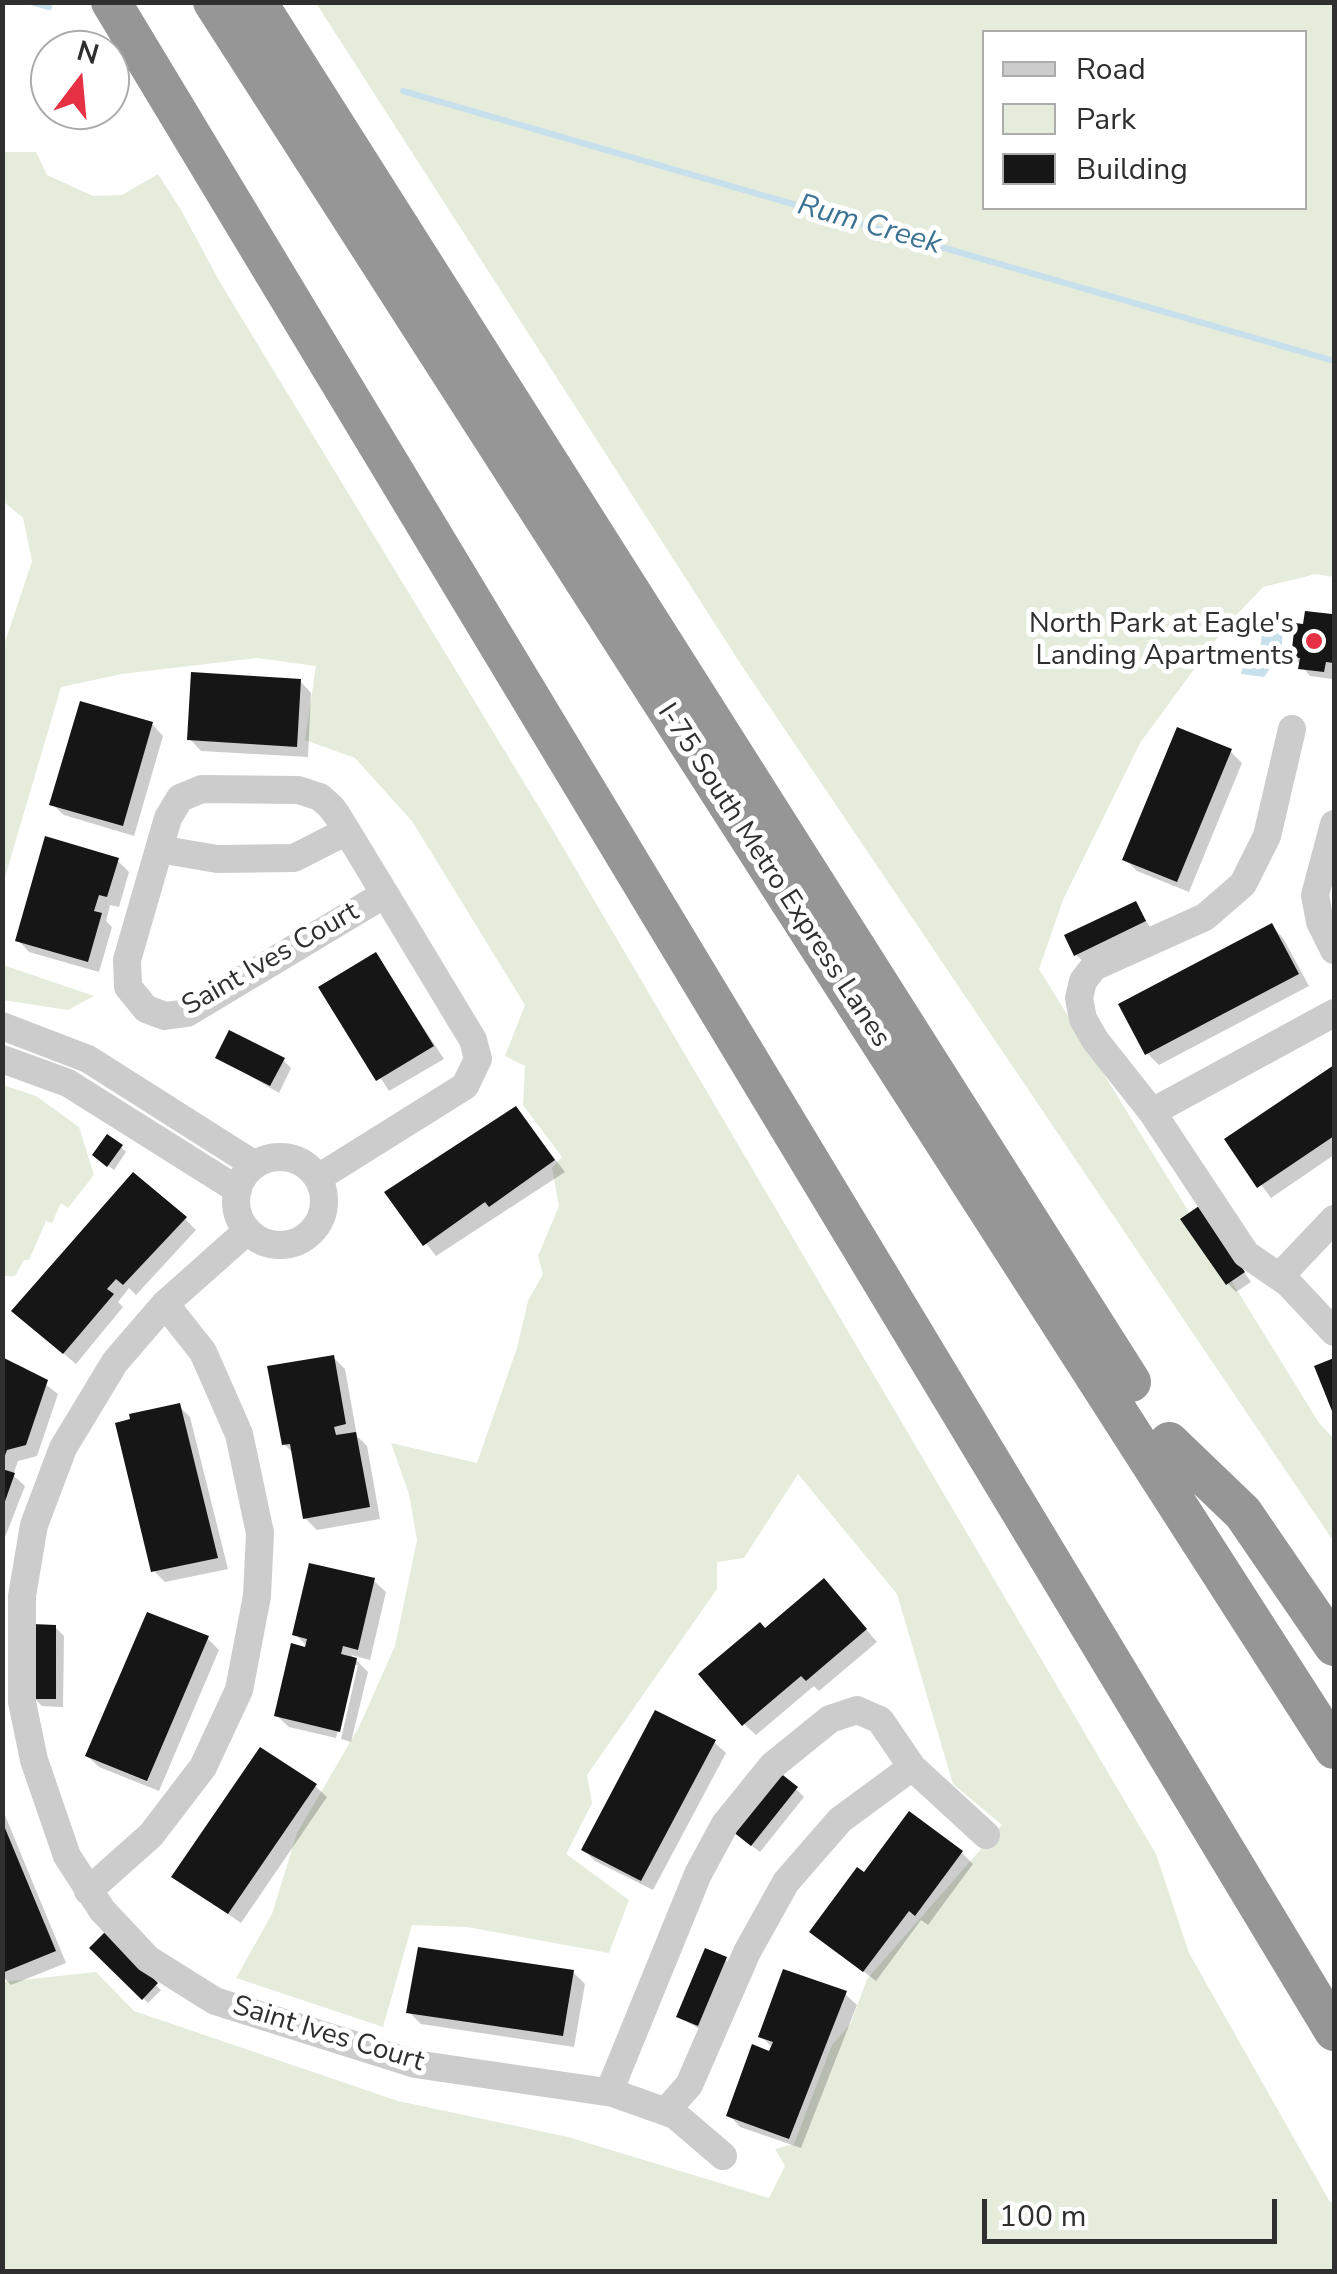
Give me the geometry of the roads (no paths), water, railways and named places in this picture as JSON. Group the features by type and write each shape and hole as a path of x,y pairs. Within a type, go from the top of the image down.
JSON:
{"highway":[{"path":"111,2 1334,2031"},
{"name":"I-75 South Metro Express Lanes","path":"213,2 1334,1749"},
{"path":"258,2 1334,1702"},
{"path":"1168,1442 1242,1513 1334,1646"}],"street":[{"path":"1292,729 1267,836 1243,884 1205,917 1094,967 1083,981 1081,1009 1088,1029 1152,1112 1246,1254 1280,1276 1334,1332"},
{"name":"Saint Ives Court","path":"318,1178 465,1086 477,1067 473,1040 385,894 347,831 326,802 306,790 202,789 175,804 126,969 128,987 139,1003 165,1016 196,1009 385,894"},
{"path":"1334,824 1315,895 1316,909 1334,950"},
{"path":"159,848 199,858 294,858 347,831"},
{"path":"1152,1112 1334,1013"},
{"path":"2,1026 88,1058 254,1165 288,1158 305,1164 318,1178 324,1209 308,1237 277,1246 247,1230 237,1212 238,1190 254,1165"},
{"path":"2,1060 68,1082 238,1190"},
{"path":"130,1121 149,1096"},
{"path":"1280,1276 1334,1219"},
{"name":"Saint Ives Court","path":"247,1230 165,1304 108,1371 63,1448 34,1525 22,1596 25,1723 61,1842 88,1892 159,1968 200,1994 246,2014 415,2064 609,2092 666,2111 723,2156"},
{"path":"88,1892 151,1836 203,1767 239,1690 257,1596 260,1533 239,1434 203,1352 165,1304"},
{"path":"609,2092 698,1874 725,1824 758,1780 830,1719 852,1710 880,1720 912,1767 986,1835"},
{"path":"666,2111 689,2085 740,1969 786,1882 840,1820 912,1767"}],"water":[{"path":"1263,624 1283,630 1280,666 1271,667 1264,677 1241,674 1247,653 1260,653"}],"waterway":[{"name":"Rum Creek","path":"31,2 49,7"},
{"name":"Rum Creek","path":"403,91 1334,361"}],"place":[{"name":"North Park at Eagle's Landing Apartments","path":"1314,641"}]}
